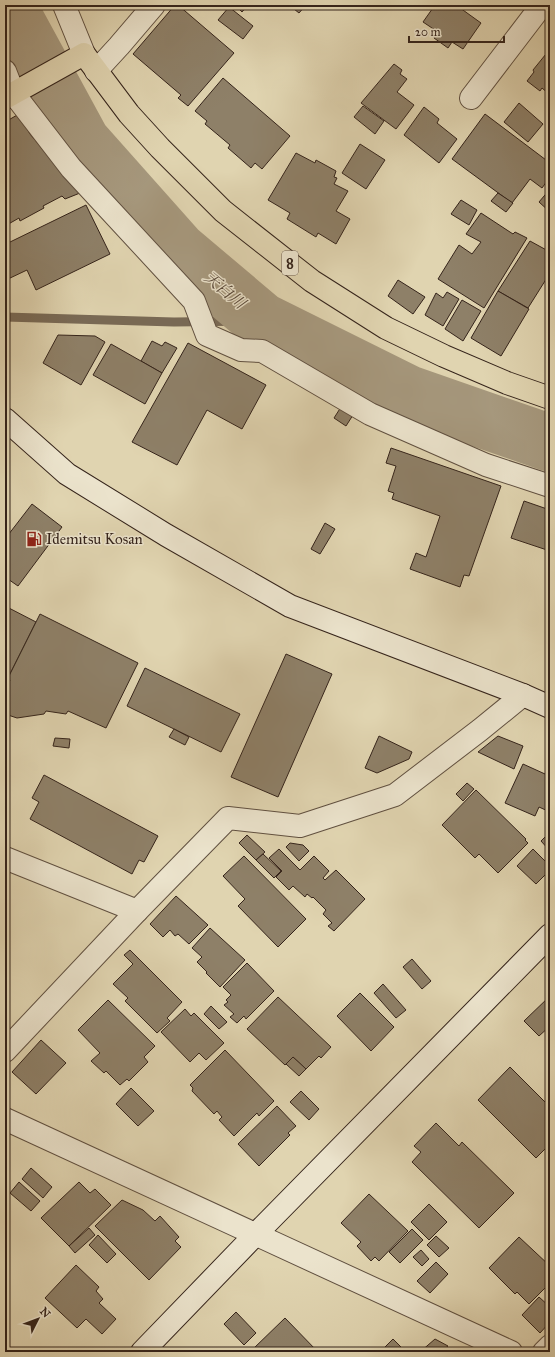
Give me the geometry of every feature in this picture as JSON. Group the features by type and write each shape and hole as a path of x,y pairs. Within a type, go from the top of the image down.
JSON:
{"main road":[{"path":"14,94 90,63"},
{"name":"8","path":"90,63 129,114 223,210 312,281 386,328 444,356 507,383 550,398"}],"street":[{"path":"64,5 90,63 119,46 154,5"},
{"path":"471,98 542,5"},
{"path":"5,71 14,94 71,168 194,301 207,335 241,350 262,351 370,414 486,464 550,486"},
{"path":"5,419 68,474 166,535 290,606 523,695 550,707"},
{"path":"5,1051 137,911 228,818 300,826 395,795 523,695"},
{"path":"5,858 137,911"},
{"path":"142,1352 255,1235 550,936"},
{"path":"5,1119 511,1352"},
{"path":"544,1352 550,1346"}],"building":[{"path":"175,5 178,5 234,53 188,106 178,98 181,95 133,54"},
{"path":"235,5 248,5 242,12"},
{"path":"289,5 306,5 299,13"},
{"path":"435,5 456,5 481,23 463,49 452,42 448,48 434,38 438,32 423,22"},
{"path":"229,7 253,26 243,39 218,20"},
{"path":"550,49 550,95 542,88 540,91 527,81 534,72 533,70"},
{"path":"394,64 402,70 400,74 407,79 397,92 414,105 396,129 361,103"},
{"path":"223,78 290,136 262,169 255,163 251,168 228,148 230,145 205,124 207,121 195,111"},
{"path":"519,103 543,124 528,142 504,122"},
{"path":"363,106 384,121 375,134 354,117"},
{"path":"424,107 439,119 437,123 457,139 439,163 404,135"},
{"path":"19,114 30,134 80,193 65,199 62,196 20,221 19,218 5,226 5,122"},
{"path":"485,114 550,163 550,177 542,188 530,179 512,203 452,159"},
{"path":"360,144 385,160 366,189 342,173"},
{"path":"296,153 315,163 316,160 336,171 334,177 337,178 334,184 348,191 336,211 350,219 336,244 318,233 316,237 287,219 290,213 268,200"},
{"path":"550,189 550,212 539,202"},
{"path":"498,193 513,203 506,212 491,201"},
{"path":"461,200 477,210 469,225 451,214"},
{"path":"86,205 110,254 36,290 27,270 8,279 5,273 5,249 9,247 8,243"},
{"path":"481,213 513,234 515,232 527,238 484,308 438,279 459,245 472,254 481,242 466,234"},
{"path":"530,241 550,252 550,273 528,308 498,291"},
{"path":"398,280 425,297 413,314 388,296"},
{"path":"498,291 529,309 501,356 471,338"},
{"path":"447,292 459,299 443,326 425,315 436,293 443,298"},
{"path":"462,300 481,311 463,341 445,329"},
{"path":"58,335 95,336 105,342 81,385 43,363"},
{"path":"152,341 162,346 165,342 177,348 162,373 141,361"},
{"path":"188,343 266,385 242,429 207,410 177,465 132,442"},
{"path":"111,344 162,373 145,404 93,375"},
{"path":"341,407 353,415 346,426 334,418"},
{"path":"391,448 501,486 469,576 464,575 460,587 410,569 416,553 426,557 440,516 392,499 394,493 388,491 396,466 386,463"},
{"path":"524,501 550,510 550,551 511,538"},
{"path":"32,504 62,527 18,586 5,577 5,539"},
{"path":"325,523 335,529 320,554 311,549"},
{"path":"5,606 36,622 8,678 5,677"},
{"path":"40,614 138,663 106,728 68,711 66,714 46,711 44,714 17,718 5,714 5,690 10,680 8,678"},
{"path":"286,654 332,674 278,797 231,777"},
{"path":"145,668 240,714 221,752 127,706"},
{"path":"174,729 189,737 185,745 169,737"},
{"path":"379,736 412,752 409,759 377,773 365,768"},
{"path":"498,736 523,746 514,769 478,752"},
{"path":"55,738 70,739 69,748 53,746"},
{"path":"550,763 550,812 539,807 535,816 505,803 523,764 545,774"},
{"path":"44,775 158,836 144,862 139,860 132,874 30,819 39,802 32,798"},
{"path":"467,783 474,789 463,801 456,794"},
{"path":"476,790 526,839 525,840 528,843 498,873 479,854 475,858 442,825"},
{"path":"549,833 550,834 550,851 541,841"},
{"path":"247,835 265,852 256,860 239,843"},
{"path":"290,843 303,845 309,851 299,861 286,847"},
{"path":"279,849 300,870 314,856 329,871 323,878 325,880 336,870 365,899 334,931 328,926 332,923 323,914 326,910 313,897 312,898 307,894 305,897 293,886 289,890 276,877 282,871 269,858"},
{"path":"533,849 550,866 550,870 536,884 517,866"},
{"path":"263,854 281,871 274,878 256,860"},
{"path":"244,856 306,919 278,947 238,906 245,899 223,876"},
{"path":"176,896 208,925 189,944 178,934 175,936 170,930 163,937 150,924"},
{"path":"210,928 245,960 220,987 197,962 202,957 192,948"},
{"path":"130,950 182,1002 167,1018 170,1021 157,1033 125,1001 128,998 113,984 133,964 124,955"},
{"path":"412,959 431,981 422,989 403,967"},
{"path":"247,963 274,991 246,1019 244,1016 237,1023 230,1017 234,1014 224,1005 228,1002 226,1000 231,995 223,987"},
{"path":"383,984 406,1010 396,1018 374,993"},
{"path":"360,993 394,1027 371,1051 337,1016"},
{"path":"550,996 550,1026 539,1036 524,1021"},
{"path":"278,997 331,1047 321,1058 319,1056 306,1069 293,1057 285,1065 247,1029"},
{"path":"108,1000 155,1046 144,1057 148,1062 129,1081 127,1079 120,1085 106,1071 104,1073 91,1061 100,1053 78,1030"},
{"path":"211,1006 227,1022 219,1029 204,1014"},
{"path":"185,1009 191,1016 194,1013 224,1043 206,1060 199,1053 190,1062 161,1032"},
{"path":"41,1040 66,1063 36,1094 12,1072"},
{"path":"225,1050 274,1101 259,1116 257,1113 234,1136 219,1120 222,1117 217,1111 214,1114 192,1091 193,1088 190,1085"},
{"path":"293,1057 306,1069 299,1076 286,1064"},
{"path":"510,1067 550,1107 550,1144 536,1158 478,1100"},
{"path":"131,1088 154,1111 138,1126 116,1104"},
{"path":"301,1091 319,1109 309,1120 290,1102"},
{"path":"277,1106 296,1126 288,1133 290,1135 259,1166 238,1144"},
{"path":"436,1123 459,1146 462,1142 514,1193 479,1228 412,1162 421,1152 414,1146"},
{"path":"31,1168 52,1187 43,1198 22,1179"},
{"path":"19,1182 40,1201 31,1211 10,1193"},
{"path":"79,1182 90,1193 95,1189 111,1205 69,1246 41,1218"},
{"path":"369,1194 408,1231 379,1261 375,1257 371,1261 357,1246 361,1242 341,1223"},
{"path":"122,1200 143,1210 155,1221 160,1216 179,1237 175,1241 181,1247 149,1280 95,1226"},
{"path":"429,1204 447,1222 429,1240 411,1222"},
{"path":"89,1228 95,1235 75,1253 69,1246"},
{"path":"412,1229 423,1240 400,1263 389,1252"},
{"path":"98,1235 116,1254 107,1263 89,1245"},
{"path":"436,1236 449,1248 439,1257 427,1245"},
{"path":"519,1237 550,1266 550,1283 529,1304 517,1292 515,1294 489,1268"},
{"path":"421,1250 429,1259 422,1266 413,1257"},
{"path":"436,1262 448,1274 430,1293 417,1281"},
{"path":"76,1265 99,1287 96,1291 103,1299 99,1303 116,1319 102,1334 86,1319 77,1328 45,1298"},
{"path":"539,1297 550,1307 550,1322 540,1333 522,1315"},
{"path":"236,1312 256,1333 244,1345 224,1324"},
{"path":"285,1318 318,1352 254,1352 252,1350"},
{"path":"393,1339 406,1352 380,1352"},
{"path":"435,1339 448,1346 441,1352 420,1352"}],"waterway":[{"name":"天白川","path":"11,5 14,17 82,142 178,250 262,321 409,394 550,443"},
{"path":"5,317 174,322 262,321"}],"place":[{"name":"Idemitsu Kosan","path":"34,539"}]}
